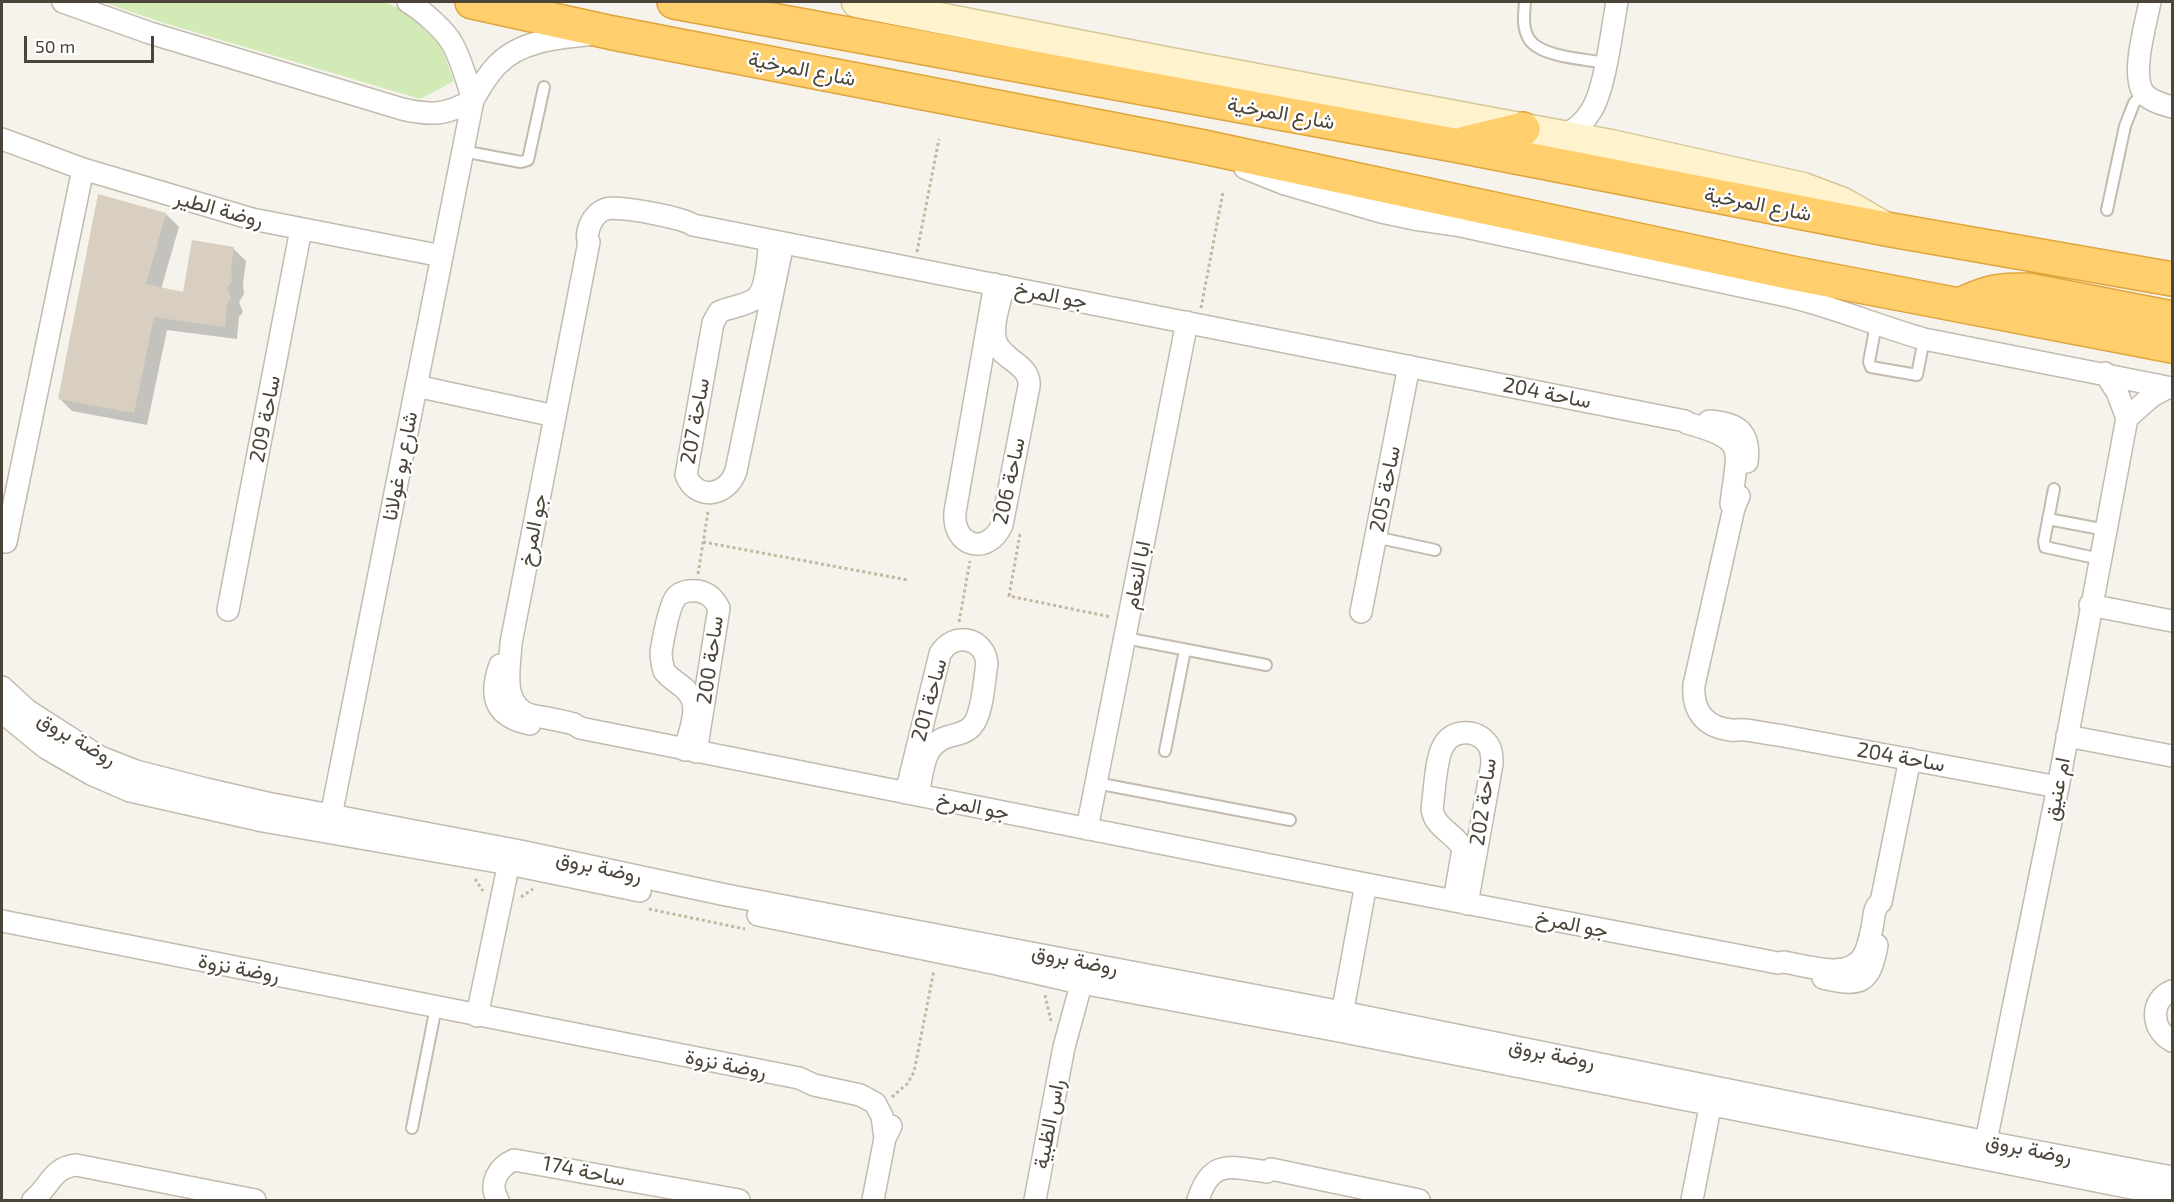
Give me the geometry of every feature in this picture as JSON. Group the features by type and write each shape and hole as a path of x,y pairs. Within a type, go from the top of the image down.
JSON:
{"highway":[{"name":"شارع المرخية","path":"472,2 614,33 1204,147 1792,273 2172,346"},
{"name":"شارع المرخية","path":"691,3 1455,145 1886,228 2172,279"},
{"path":"1455,145 1523,129"},
{"path":"1961,305 1985,293 2028,290 2172,318"}],"main road":[{"name":"شارع المرخية","path":"857,2 1611,145 1803,188 1843,203 1886,228"}],"street":[{"path":"63,2 150,33 402,109 424,114 442,114 473,100"},
{"name":"شارع بو غولانا","path":"408,2 430,19 452,43 473,100"},
{"path":"1611,145 1601,123 1598,99 1617,2"},
{"path":"2150,2 2139,66 2139,81 2144,93 2157,102 2172,107"},
{"name":"شارع بو غولانا","path":"329,823 473,100 492,70 508,55 537,42 614,33"},
{"path":"1563,136 1584,121 1598,99"},
{"name":"روضة الطير","path":"2,139 83,169 199,205 252,219 442,256"},
{"name":"شارع المرخية","path":"1204,147 1234,163 1285,184 1381,212 1456,225 1787,296 1836,308 1876,324 1924,339 2105,373 2170,388"},
{"path":"6,542 83,169"},
{"name":"جو المرخ","path":"1409,366 693,225 684,227 637,218 624,218 607,225 589,242 511,644 509,688 515,705 530,714 567,722 580,728 690,751 1461,903 1778,963 1837,970 1855,965 1864,956 1868,947 1876,907 1881,902 1910,759"},
{"name":"ساحة 209","path":"228,610 301,229"},
{"name":"ساحة 207","path":"776,242 765,328 733,481 719,492 711,493 696,489 689,483 686,475 687,465 715,317 719,312 755,299 761,291 776,242"},
{"name":"ساحة 206","path":"999,285 995,335 1000,349 1021,367 1030,380 1004,515 998,534 983,544 973,544 959,535 954,521 978,374 999,285"},
{"path":"740,305 756,313 765,328"},
{"name":"ابا النعام","path":"1087,829 1126,629 1192,323"},
{"path":"978,374 993,363 1012,360"},
{"name":"ساحة 204","path":"1409,366 1685,421 1719,434 1734,446 1737,458 1731,504 1734,508 1693,694 1695,705 1703,719 1715,726 1731,730 1744,730 2058,787"},
{"name":"ساحة 205","path":"1361,612 1409,366"},
{"path":"2105,373 2117,392 2127,418 2152,396 2170,388"},
{"path":"416,386 555,416"},
{"name":"ام عنيق","path":"1985,1151 2058,787 2127,418"},
{"name":"ساحة 200","path":"695,591 706,593 714,600 718,608 710,672 690,751 694,708 690,695 664,671 662,652 673,603 677,596 684,592 695,591"},
{"path":"2092,599 2172,609"},
{"path":"2092,599 2172,621"},
{"name":"ساحة 201","path":"955,640 978,645 983,650 987,664 977,718 968,730 933,744 928,750 912,794 925,711 940,654 944,647 955,640"},
{"path":"679,684 696,681 710,672"},
{"name":"روضة بروق","path":"2,688 27,710 100,757 136,771 267,802 329,823 510,857 997,964 1079,972 1985,1151 2172,1196"},
{"name":"روضة بروق","path":"2,711 46,748 91,774 130,791 263,821 329,823"},
{"path":"925,711 934,726 949,736"},
{"name":"ساحة 202","path":"1464,732 1476,734 1486,741 1492,752 1492,764 1482,822 1461,903 1463,849 1454,836 1438,824 1433,817 1432,808 1440,755 1444,744 1453,736 1464,732"},
{"path":"2067,736 2172,756"},
{"path":"1454,836 1482,822"},
{"path":"477,1016 510,857"},
{"path":"1341,1022 1366,884"},
{"name":"روضة نزوة","path":"2,921 799,1078 814,1085 860,1095 875,1103 882,1116 885,1138"},
{"name":"راس الظبية","path":"1035,1200 1064,1047 1064,1029 1079,972"},
{"path":"2172,990 2160,999 2155,1013 2156,1025 2164,1037 2172,1041"},
{"name":"روضة نزوة","path":"799,1078 814,1076 873,1088 889,1101 891,1125 885,1138 873,1200"},
{"path":"1692,1200 1713,1096"},
{"name":"روضة بروق","path":"1985,1151 2172,1177"},
{"path":"1191,1200 1199,1171 1209,1158 1226,1156 1265,1165 1271,1169 1419,1200"},
{"name":"ساحة 174","path":"496,1200 494,1182 505,1164 514,1160 694,1196 739,1200"},
{"path":"41,1196 59,1170 75,1165 255,1200"},
{"path":"1198,1200 1205,1183 1215,1171 1232,1167 1267,1172 1271,1169"}],"lane":[{"path":"1525,2 1526,31 1535,46 1559,55 1605,63"},
{"path":"462,151 521,162 528,160 544,87"},
{"path":"2107,210 2125,126 2134,103 2144,93"},
{"path":"1876,324 1869,362 1871,367 1917,375 1924,339"},
{"path":"2054,489 2044,541 2045,547 2100,559"},
{"path":"2049,519 2106,530"},
{"path":"1375,537 1435,550"},
{"path":"1126,629 1185,650 1266,665"},
{"path":"1165,751 1185,650"},
{"path":"1096,783 1290,820"},
{"path":"412,1128 436,1007"}],"path":[{"path":"914,268 939,139"},
{"path":"1192,323 1223,192"},
{"path":"695,591 711,493"},
{"path":"1004,515 1022,519 1009,596 1126,629"},
{"path":"703,542 908,580"},
{"path":"955,640 973,544"},
{"path":"889,1101 907,1084 914,1072 934,965"}],"green space":[{"path":"103,2 384,2 404,10 440,45 454,81 420,99 164,23"}],"building":[{"path":"98,194 166,213 146,284 183,292 192,240 234,247 232,280 227,288 231,298 227,304 225,327 154,317 134,413 58,399"}]}
